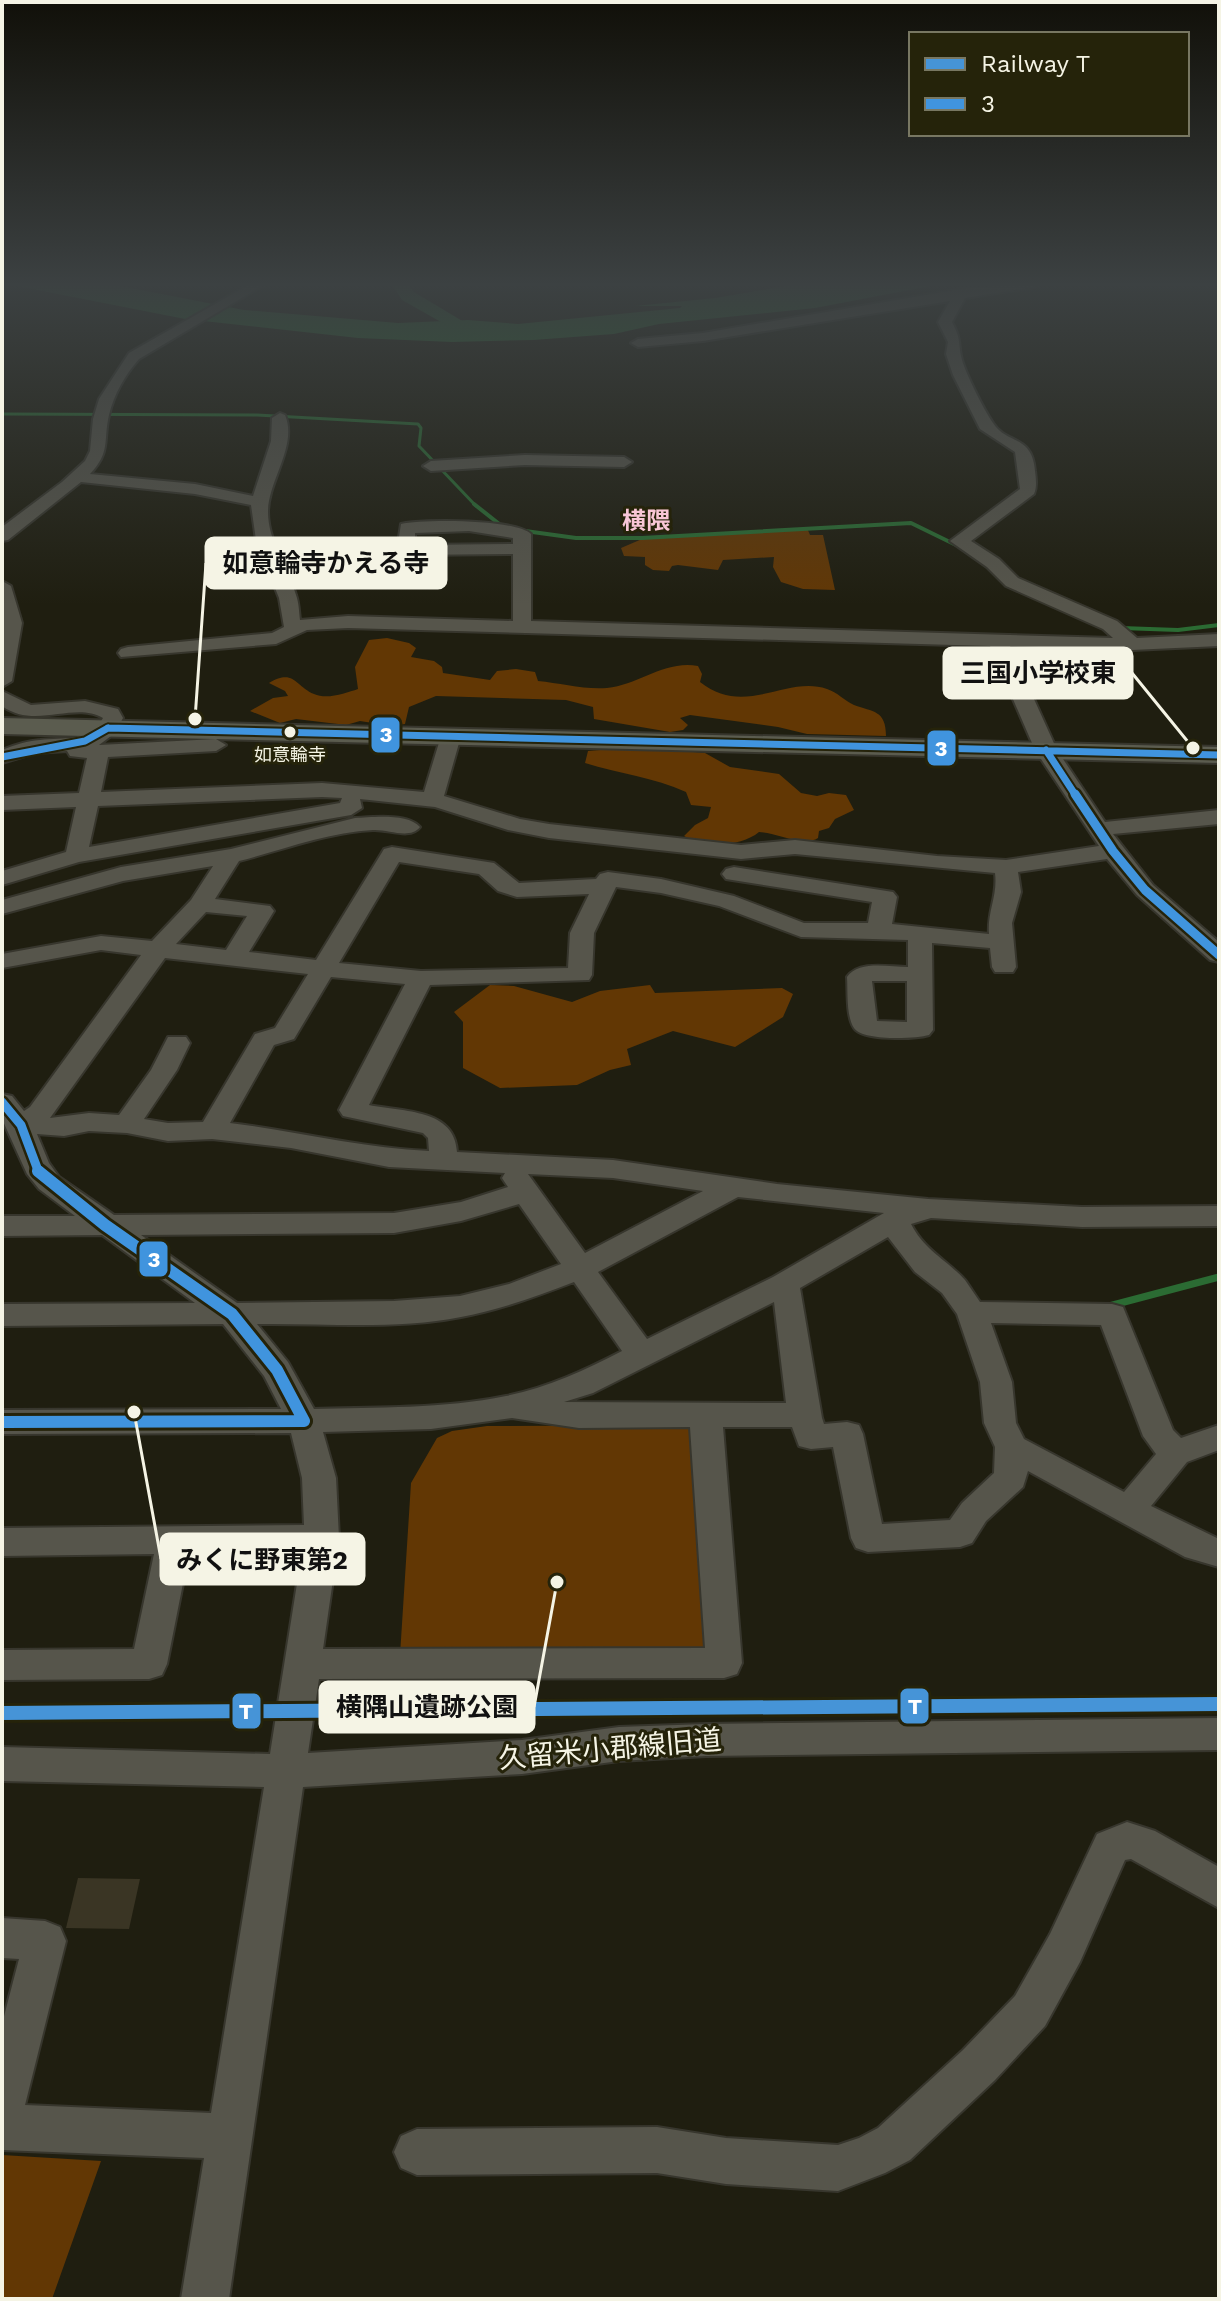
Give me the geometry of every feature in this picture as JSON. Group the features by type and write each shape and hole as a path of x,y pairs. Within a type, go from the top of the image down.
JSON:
{"main road":[{"path":"2,726 103,739 218,761 451,736 1219,755"}],"street":[{"path":"2,536 76,477 96,455 100,420 113,390"},
{"path":"970,390 988,429 1019,444 1023,450 1028,491 959,541 993,563 1012,582 1110,625 1132,644"},
{"path":"280,418 274,463 260,502 264,541 287,595 294,628"},
{"path":"431,466 525,460 624,462"},
{"path":"76,477 195,489 260,502"},
{"path":"520,549 406,550 407,528 469,526 522,534 522,626"},
{"path":"2,586 13,623 5,644 2,681"},
{"path":"1110,625 1184,627 1219,621"},
{"path":"128,653 276,638 294,628 361,622 998,642 1213,645"},
{"path":"998,642 1046,750 1113,851 1145,890 1219,955"},
{"path":"2,697 17,707 43,713 105,710 113,718 103,739 87,798 76,856"},
{"path":"2,907 68,886 144,868 231,856 355,825 376,823 421,829 443,803 451,736"},
{"path":"2,757 33,747 103,739"},
{"path":"2,775 10,774 14,761 29,755 103,739"},
{"path":"218,761 221,830"},
{"path":"2,803 87,798 218,761 350,792 393,794 443,803 516,825 738,863 885,897 879,930"},
{"path":"2,878 76,856 351,808 350,792"},
{"path":"1098,829 1219,817"},
{"path":"212,1130 264,1040 285,1033 409,827"},
{"path":"738,863 795,847 937,863 1006,867 1113,851"},
{"path":"392,854 486,868 506,886 517,890 605,886"},
{"path":"21,1125 40,1113 159,948 200,904 231,856"},
{"path":"726,901 738,863"},
{"path":"1004,967 1000,923 1009,892 1006,867"},
{"path":"2,961 101,943 421,978 580,975 582,933 608,879 726,901 801,930 879,930 1000,942"},
{"path":"200,904 262,911 234,957"},
{"path":"919,974 920,934"},
{"path":"421,978 353,1110 432,1126 442,1136 443,1161"},
{"path":"127,1124 164,1070 177,1043"},
{"path":"2,1102 21,1125 38,1172 105,1225 232,1314 277,1370 304,1421 319,1478 322,1538 205,2299"},
{"path":"21,1125 127,1124 168,1132 212,1130 291,1139 389,1158 613,1169 928,1208 1082,1217 1219,1216"},
{"path":"507,1164 642,1356"},
{"path":"2,1315 394,1312 460,1307 517,1292 581,1268 736,1186"},
{"path":"2,1226 394,1223 465,1213 526,1191"},
{"path":"2,1422 304,1421 431,1417 507,1408 582,1385 784,1284 894,1220 928,1208"},
{"path":"784,1284 793,1312 803,1415 811,1437 847,1434 868,1538 960,1533 974,1512 1011,1478 1012,1447 1000,1423 996,1382 985,1344 971,1312 953,1286 926,1265 905,1242 894,1220"},
{"path":"971,1312 1112,1315 1159,1436 1175,1453"},
{"path":"507,1408 579,1416 803,1415"},
{"path":"304,1664 724,1663 706,1417"},
{"path":"1129,1510 1175,1453 1219,1437"},
{"path":"1012,1447 1197,1547 1219,1553"},
{"path":"2,1542 322,1538"},
{"path":"2,1665 149,1664 174,1541"},
{"name":"久留米小郡線旧道","path":"2,1764 286,1771 522,1757 619,1744 706,1740 1219,1734"},
{"path":"417,2152 657,2150 726,2161 838,2168 894,2144 979,2065 1030,2011 1065,1948 1111,1847 1127,1840 1141,1844 1219,1889"},
{"path":"2,1938 45,1941 2,2108"},
{"path":"2,2127 230,2136"}],"shaded area":[{"path":"807,528 810,535 823,535 835,590 803,589 781,582 773,567 774,557 723,560 718,570 678,565 672,566 669,571 653,570 645,565 645,557 624,556 621,548 642,539"},
{"path":"387,638 409,643 416,648 411,657 434,661 442,667 443,673 490,680 497,671 516,669 535,672 538,681 607,688 686,665 698,666 702,674 700,682 717,692 733,696 812,686 827,689 854,705 877,713 884,721 886,736 807,734 690,715 680,718 688,725 683,730 670,732 594,719 593,707 566,700 436,696 409,707 405,724 392,726 360,721 346,725 296,719 280,723 250,711 273,698 288,696 285,691 269,683 284,677 319,696 358,689 355,667 369,640"},
{"path":"636,747 705,753 730,767 779,774 801,793 846,795 854,810 835,819 829,828 819,831 818,838 812,840 759,832 733,843 702,843 684,836 708,818 711,807 691,805 686,792 674,787 585,763 588,751"},
{"path":"490,985 514,986 572,1002 600,991 650,985 655,993 782,988 793,994 783,1017 735,1047 673,1031 627,1049 631,1065 610,1070 577,1085 500,1088 463,1068 463,1022 454,1012"},
{"path":"690,1425 712,1644 702,1653 400,1655 411,1483 437,1438 452,1431 487,1426"},
{"path":"2,2155 101,2161 52,2299 2,2299"}],"building":[{"path":"78,1878 140,1879 129,1929 66,1928"}],"waterway":[{"path":"2,414 257,415 418,424 421,428 419,446 474,504"},
{"path":"474,504 503,527"},
{"path":"518,530 576,538 642,538 911,523 956,545"},
{"path":"1121,628 1178,630 1219,625"},
{"path":"1109,1306 1219,1277"}],"rail line":[{"name":"T","path":"2,1713 1219,1704"}],"transit line":[{"name":"3","path":"108,728 1219,755"},
{"name":"3","path":"2,757 85,741 108,728"},
{"name":"3","path":"1046,750 1113,851 1145,890 1219,955"},
{"name":"3","path":"2,1102 21,1125 38,1172 105,1225 232,1314 277,1370 304,1421"},
{"name":"3","path":"2,1422 304,1421"}],"place":[{"name":"如意輪寺かえる寺","path":"195,719"},
{"name":"如意輪寺","path":"290,732"},
{"name":"三国小学校東","path":"1193,748"},
{"name":"みくに野東第2","path":"134,1412"},
{"name":"横隅山遺跡公園","path":"557,1582"}],"district":[{"name":"横隈","path":"646,521"}]}
